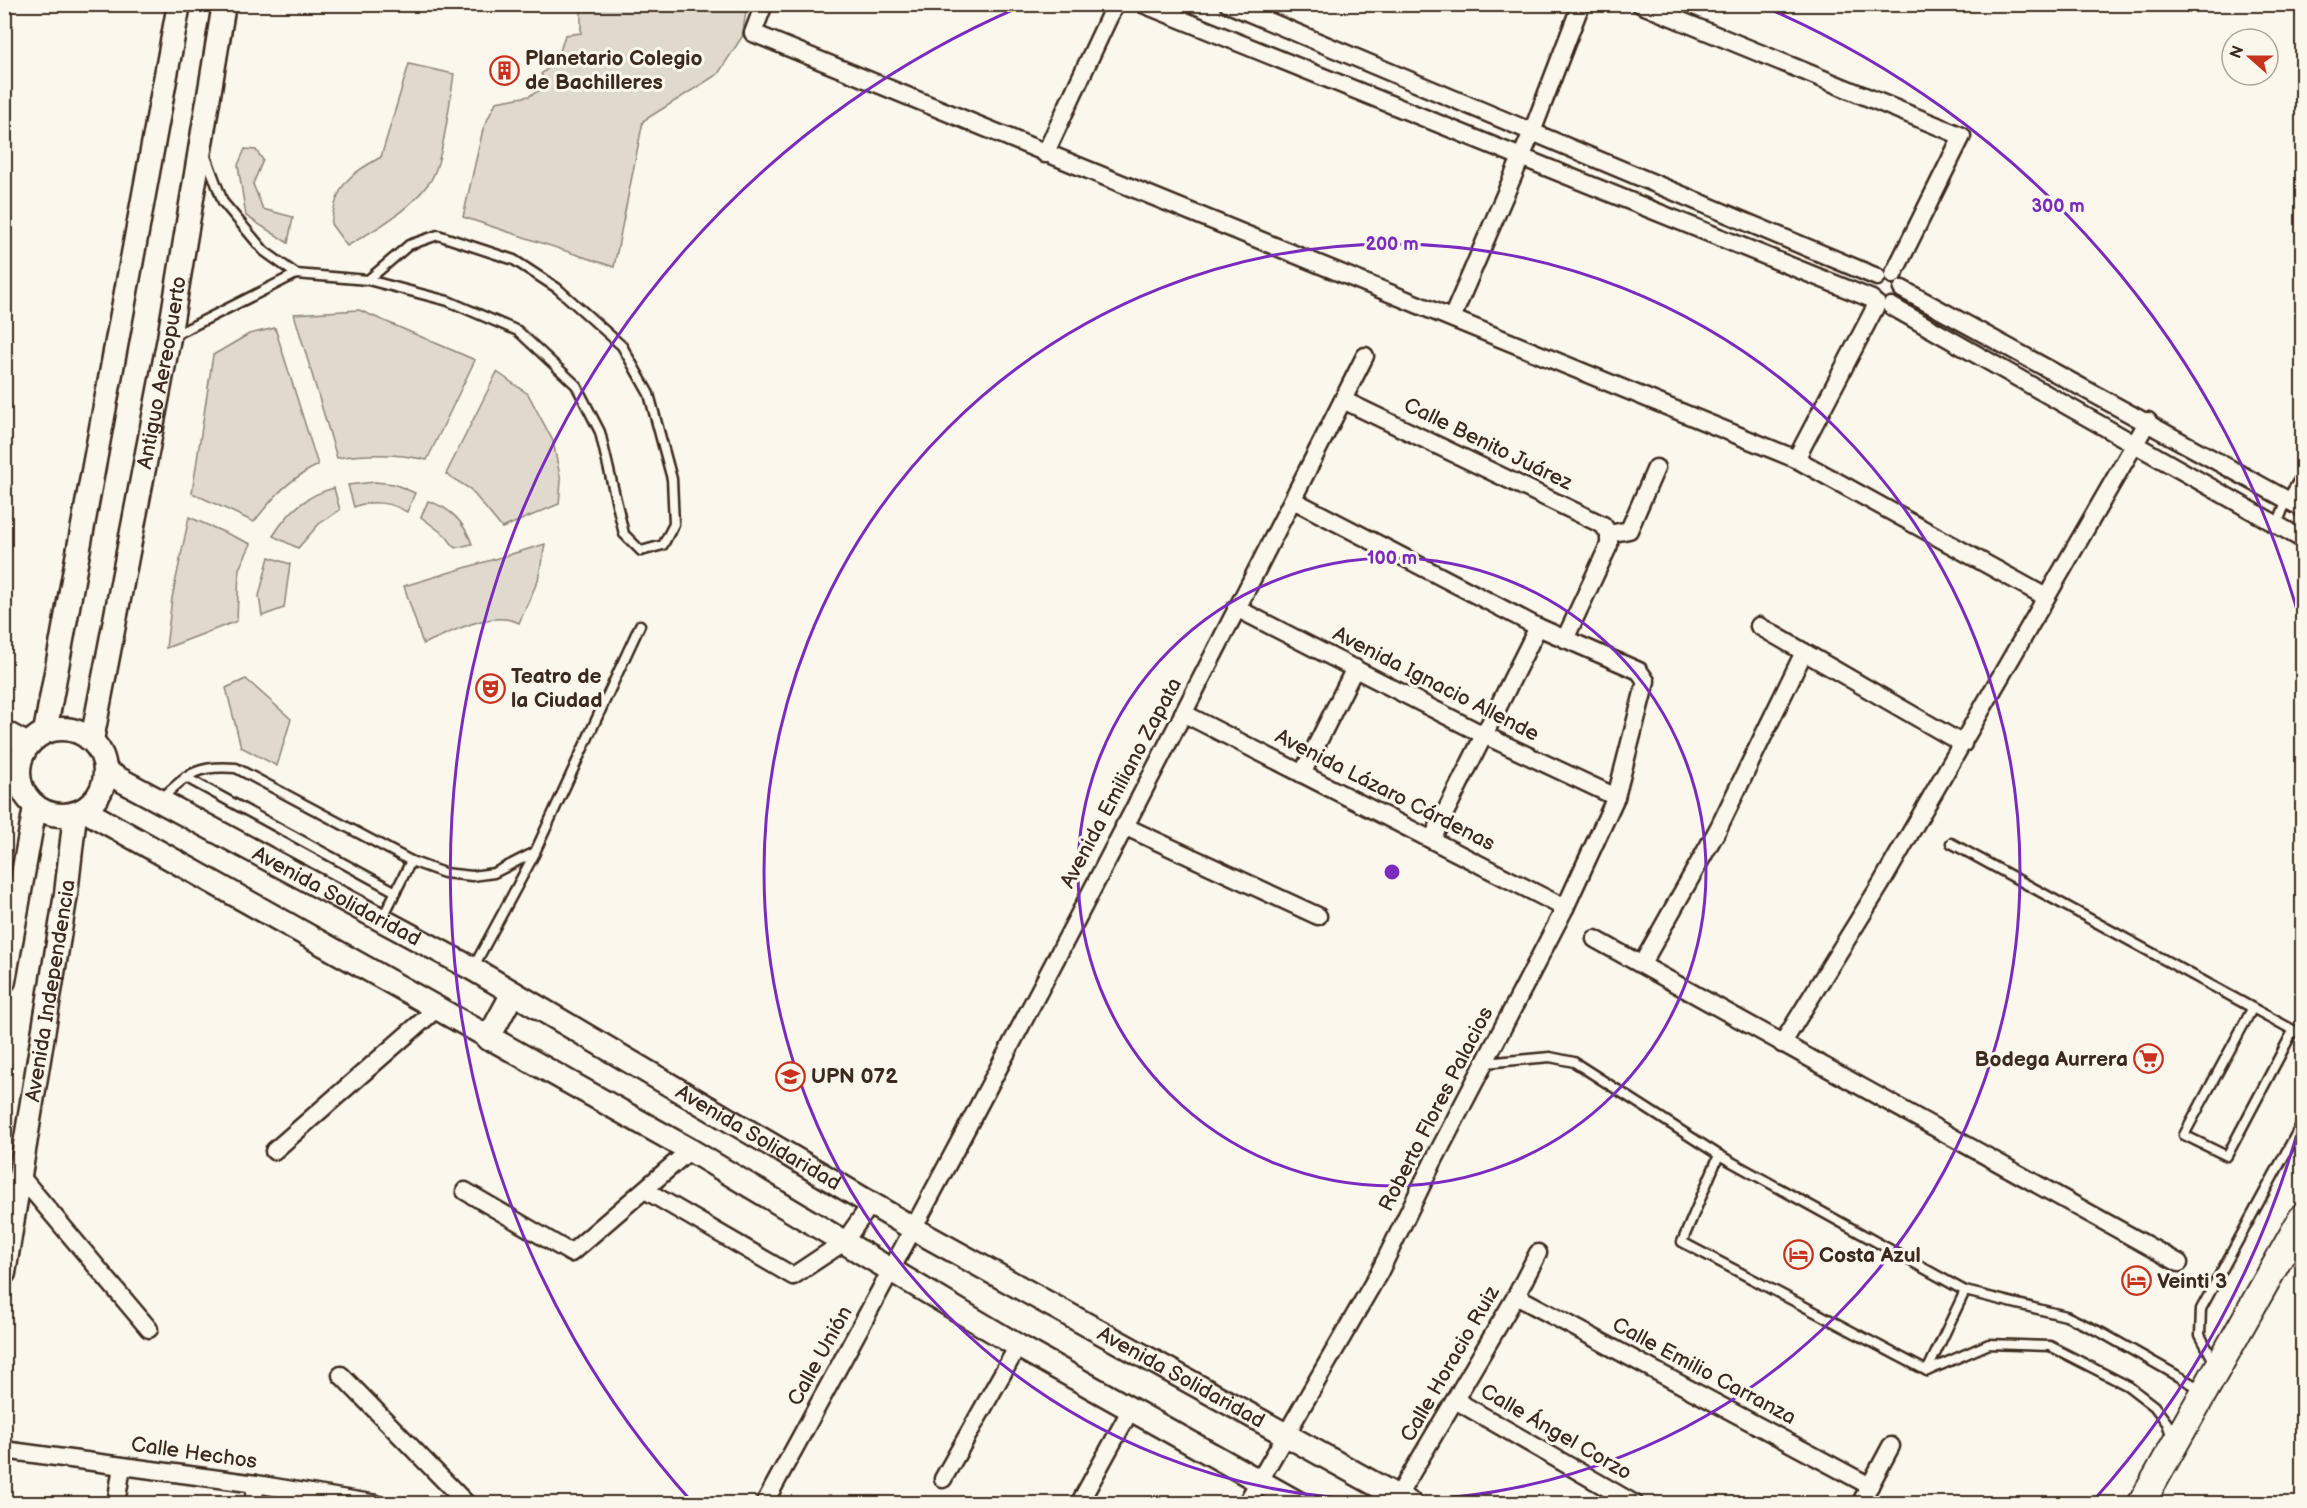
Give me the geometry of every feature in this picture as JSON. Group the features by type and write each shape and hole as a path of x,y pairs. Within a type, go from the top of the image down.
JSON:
{"main road":[{"path":"4,732 36,738 69,729 92,740 104,760 106,772 103,787 95,800 80,812 61,816 47,813 35,807 23,792 11,770 19,764 36,738 179,4"},
{"name":"Antiguo Aereopuerto","path":"92,740 169,338 224,4"},
{"name":"Avenida Solidaridad","path":"106,772 473,969 914,1229 1405,1500"},
{"path":"4,981 9,928 35,807"},
{"path":"80,812 690,1150 1018,1346 1300,1503"},
{"name":"Avenida Independencia","path":"4,1272 80,812"},
{"path":"488,1039 513,993"},
{"path":"2141,1503 2302,1218"}],"street":[{"path":"764,4 753,33 1796,459 2046,597"},
{"path":"1045,154 1115,4"},
{"path":"1143,4 1278,61 1522,156 1880,303 2302,539"},
{"path":"1228,4 1890,280 2302,508"},
{"path":"1452,318 1532,132 1581,4"},
{"path":"1640,4 1962,136 1890,280 1869,291 1880,303"},
{"path":"1880,303 1897,302 1890,280"},
{"path":"1796,459 1880,303"},
{"name":"Avenida Emiliano Zapata","path":"914,1229 1183,713 1365,356"},
{"name":"Calle Benito Juárez","path":"1344,400 1603,525 1609,534"},
{"path":"1782,1044 1963,744 2133,443 2148,421"},
{"path":"1565,639 1609,544 1609,534 1629,530 1656,468"},
{"path":"1293,500 1538,627 1640,671 1646,681 1616,797"},
{"name":"Avenida Ignacio Allende","path":"1236,608 1484,735 1616,797"},
{"path":"1759,626 1963,744"},
{"path":"1432,839 1538,627"},
{"path":"1642,964 1718,829 1804,652"},
{"path":"1302,774 1355,668"},
{"name":"Avenida Lázaro Cárdenas","path":"1183,713 1565,908"},
{"name":"Roberto Flores Palacios","path":"1246,1503 1379,1273 1565,908 1616,797"},
{"path":"1124,826 1318,915"},
{"path":"1594,939 2179,1263"},
{"path":"274,1151 435,1010"},
{"path":"465,1191 571,1253 690,1150"},
{"path":"21,1177 149,1329"},
{"path":"645,1190 793,1276 844,1242 871,1204"},
{"name":"Calle Unión","path":"764,1503 914,1229"},
{"name":"Calle Horacio Ruiz","path":"1405,1500 1455,1400 1516,1296 1538,1253"},
{"name":"Calle Emilio Carranza","path":"1516,1296 1870,1486"},
{"path":"943,1479 1018,1346"},
{"path":"340,1376 467,1503"},
{"name":"Calle Ángel Corzo","path":"1455,1400 1635,1503"},
{"path":"1079,1503 1131,1408"},
{"path":"1860,1503 1891,1446"},
{"name":"Calle Hechos","path":"4,1450 377,1503"},
{"path":"116,1503 122,1466"},
{"path":"253,1503 256,1484"}],"lane":[{"path":"201,141 223,202 264,251 296,274 368,280 448,301 518,331 576,385 600,432 624,534 641,551 663,545 674,524 672,479 649,394 622,346 557,288 514,260 438,235 409,245 368,280"},
{"path":"169,338 296,274"},
{"path":"2277,525 2287,499 2302,475"},
{"path":"473,969 535,852 640,625"},
{"path":"159,801 185,777 209,766 236,768 411,861 444,873 472,876 494,873 535,852"},
{"path":"185,777 396,892"},
{"path":"1951,843 2302,1035"},
{"path":"381,920 411,861"},
{"path":"2252,1009 2184,1135 2227,1156 2293,1031"},
{"path":"1485,1063 1550,1057 1574,1062 1719,1155 1965,1291 2066,1316 2204,1391"},
{"path":"2217,1368 2200,1335 2201,1309 2302,1123"},
{"path":"1719,1155 1682,1242 1926,1371"},
{"path":"1926,1371 1965,1291"},
{"path":"1926,1371 1989,1344 2050,1346 2128,1386 2154,1406 2167,1423 2174,1444"}],"shaded area":[{"path":"581,5 747,5 742,37 718,74 643,121 614,267 463,217 483,129 496,102 529,96 548,86 541,74 557,61 565,35 581,33"},
{"path":"409,64 454,74 445,131 434,174 421,193 402,211 347,246 331,224 333,210 340,190 352,176 381,157"},
{"path":"245,149 256,150 263,160 253,184 263,209 293,217 288,243 246,216 238,165"},
{"path":"359,310 475,360 427,460 382,455 337,458 294,314"},
{"path":"275,328 318,465 282,489 254,522 192,493 213,355 249,334"},
{"path":"497,372 528,394 553,441 561,481 559,504 502,528 470,489 446,474"},
{"path":"375,482 394,484 415,493 407,512 381,503 367,503 354,507 348,485"},
{"path":"334,488 340,510 319,524 298,548 273,536 285,519 306,500"},
{"path":"428,501 456,517 472,544 455,548 446,536 421,517"},
{"path":"189,517 251,544 239,569 237,621 166,648 172,598"},
{"path":"545,544 538,580 519,623 508,619 483,621 423,644 404,586"},
{"path":"269,557 290,564 284,608 262,616 259,596"},
{"path":"246,679 291,719 277,766 241,747 226,688"}],"place":[{"name":"Planetario Colegio de Bachilleres","path":"504,70"},
{"name":"Teatro de la Ciudad","path":"490,688"},
{"name":"Bodega Aurrera","path":"2149,1059"},
{"name":"UPN 072","path":"790,1076"},
{"name":"Costa Azul","path":"1798,1255"},
{"name":"Veinti 3","path":"2136,1281"}]}
